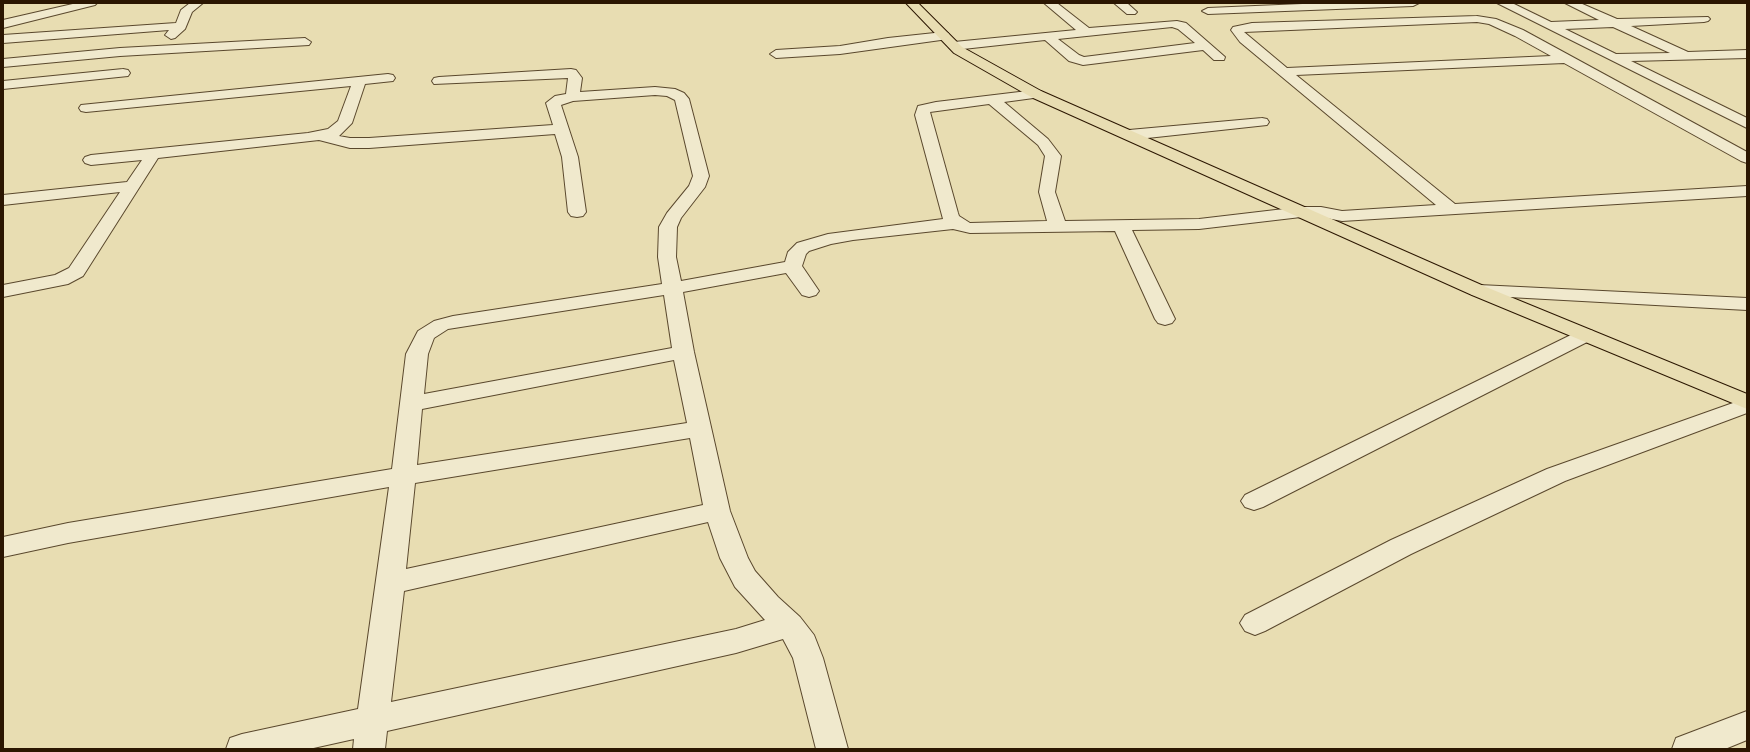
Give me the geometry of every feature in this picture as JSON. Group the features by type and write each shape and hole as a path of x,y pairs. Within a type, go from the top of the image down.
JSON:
{"main road":[{"path":"913,3 958,50 1036,94 1480,291 1747,402"}],"street":[{"path":"3,24 91,3"},
{"path":"154,50 181,26 187,10 197,3"},
{"path":"1050,3 1086,32"},
{"path":"1120,3 1131,12"},
{"path":"1208,11 1282,5 1413,3"},
{"path":"1503,3 1747,124"},
{"path":"1571,3 1687,56"},
{"path":"1452,210 1244,39 1237,32 1237,30 1252,27 1482,19 1499,23 1747,158"},
{"path":"1548,26 1704,19"},
{"path":"776,54 840,50 888,42 949,41 1047,36 1173,23 1182,26 1219,57"},
{"path":"3,39 181,26"},
{"path":"1047,36 1074,58 1083,61 1205,46"},
{"path":"3,63 154,50 305,42"},
{"path":"3,50 76,44"},
{"path":"1613,58 1747,54"},
{"path":"1284,72 1566,59"},
{"path":"3,85 29,61"},
{"path":"3,85 123,73"},
{"path":"439,81 571,73 576,78 573,97"},
{"path":"86,108 388,78"},
{"path":"91,160 319,136 333,132 345,123 359,81"},
{"path":"577,212 570,157 554,103 573,97 663,91 679,96 682,99 701,176 697,187 673,216 668,227 667,257 683,352 717,511 734,558 745,579 768,605 790,625 803,644 832,749"},
{"path":"956,223 949,213 922,115 923,109 936,106 1036,94"},
{"path":"992,99 1043,142 1053,156 1047,192 1058,227"},
{"path":"1129,135 1262,122"},
{"path":"319,136 350,144 561,129"},
{"path":"3,291 61,280 76,272 153,154"},
{"path":"1321,212 1327,205 1438,197 1747,180"},
{"path":"3,200 132,186"},
{"path":"809,291 796,273 793,266 797,252 803,247 814,243 890,230 956,223 970,228 1199,224 1301,212 1321,212 1342,216 1747,191"},
{"path":"1121,225 1165,319"},
{"path":"371,735 391,583 416,354 425,335 441,325 475,318 672,288 793,266"},
{"path":"1480,291 1747,304"},
{"path":"1254,501 1586,335"},
{"path":"411,404 683,352"},
{"path":"1255,623 1401,547 1556,475 1747,405"},
{"path":"3,547 68,533 403,476 700,429"},
{"path":"391,583 717,511"},
{"path":"242,749 371,735 736,641 790,625"},
{"path":"1688,749 1747,725"}]}
